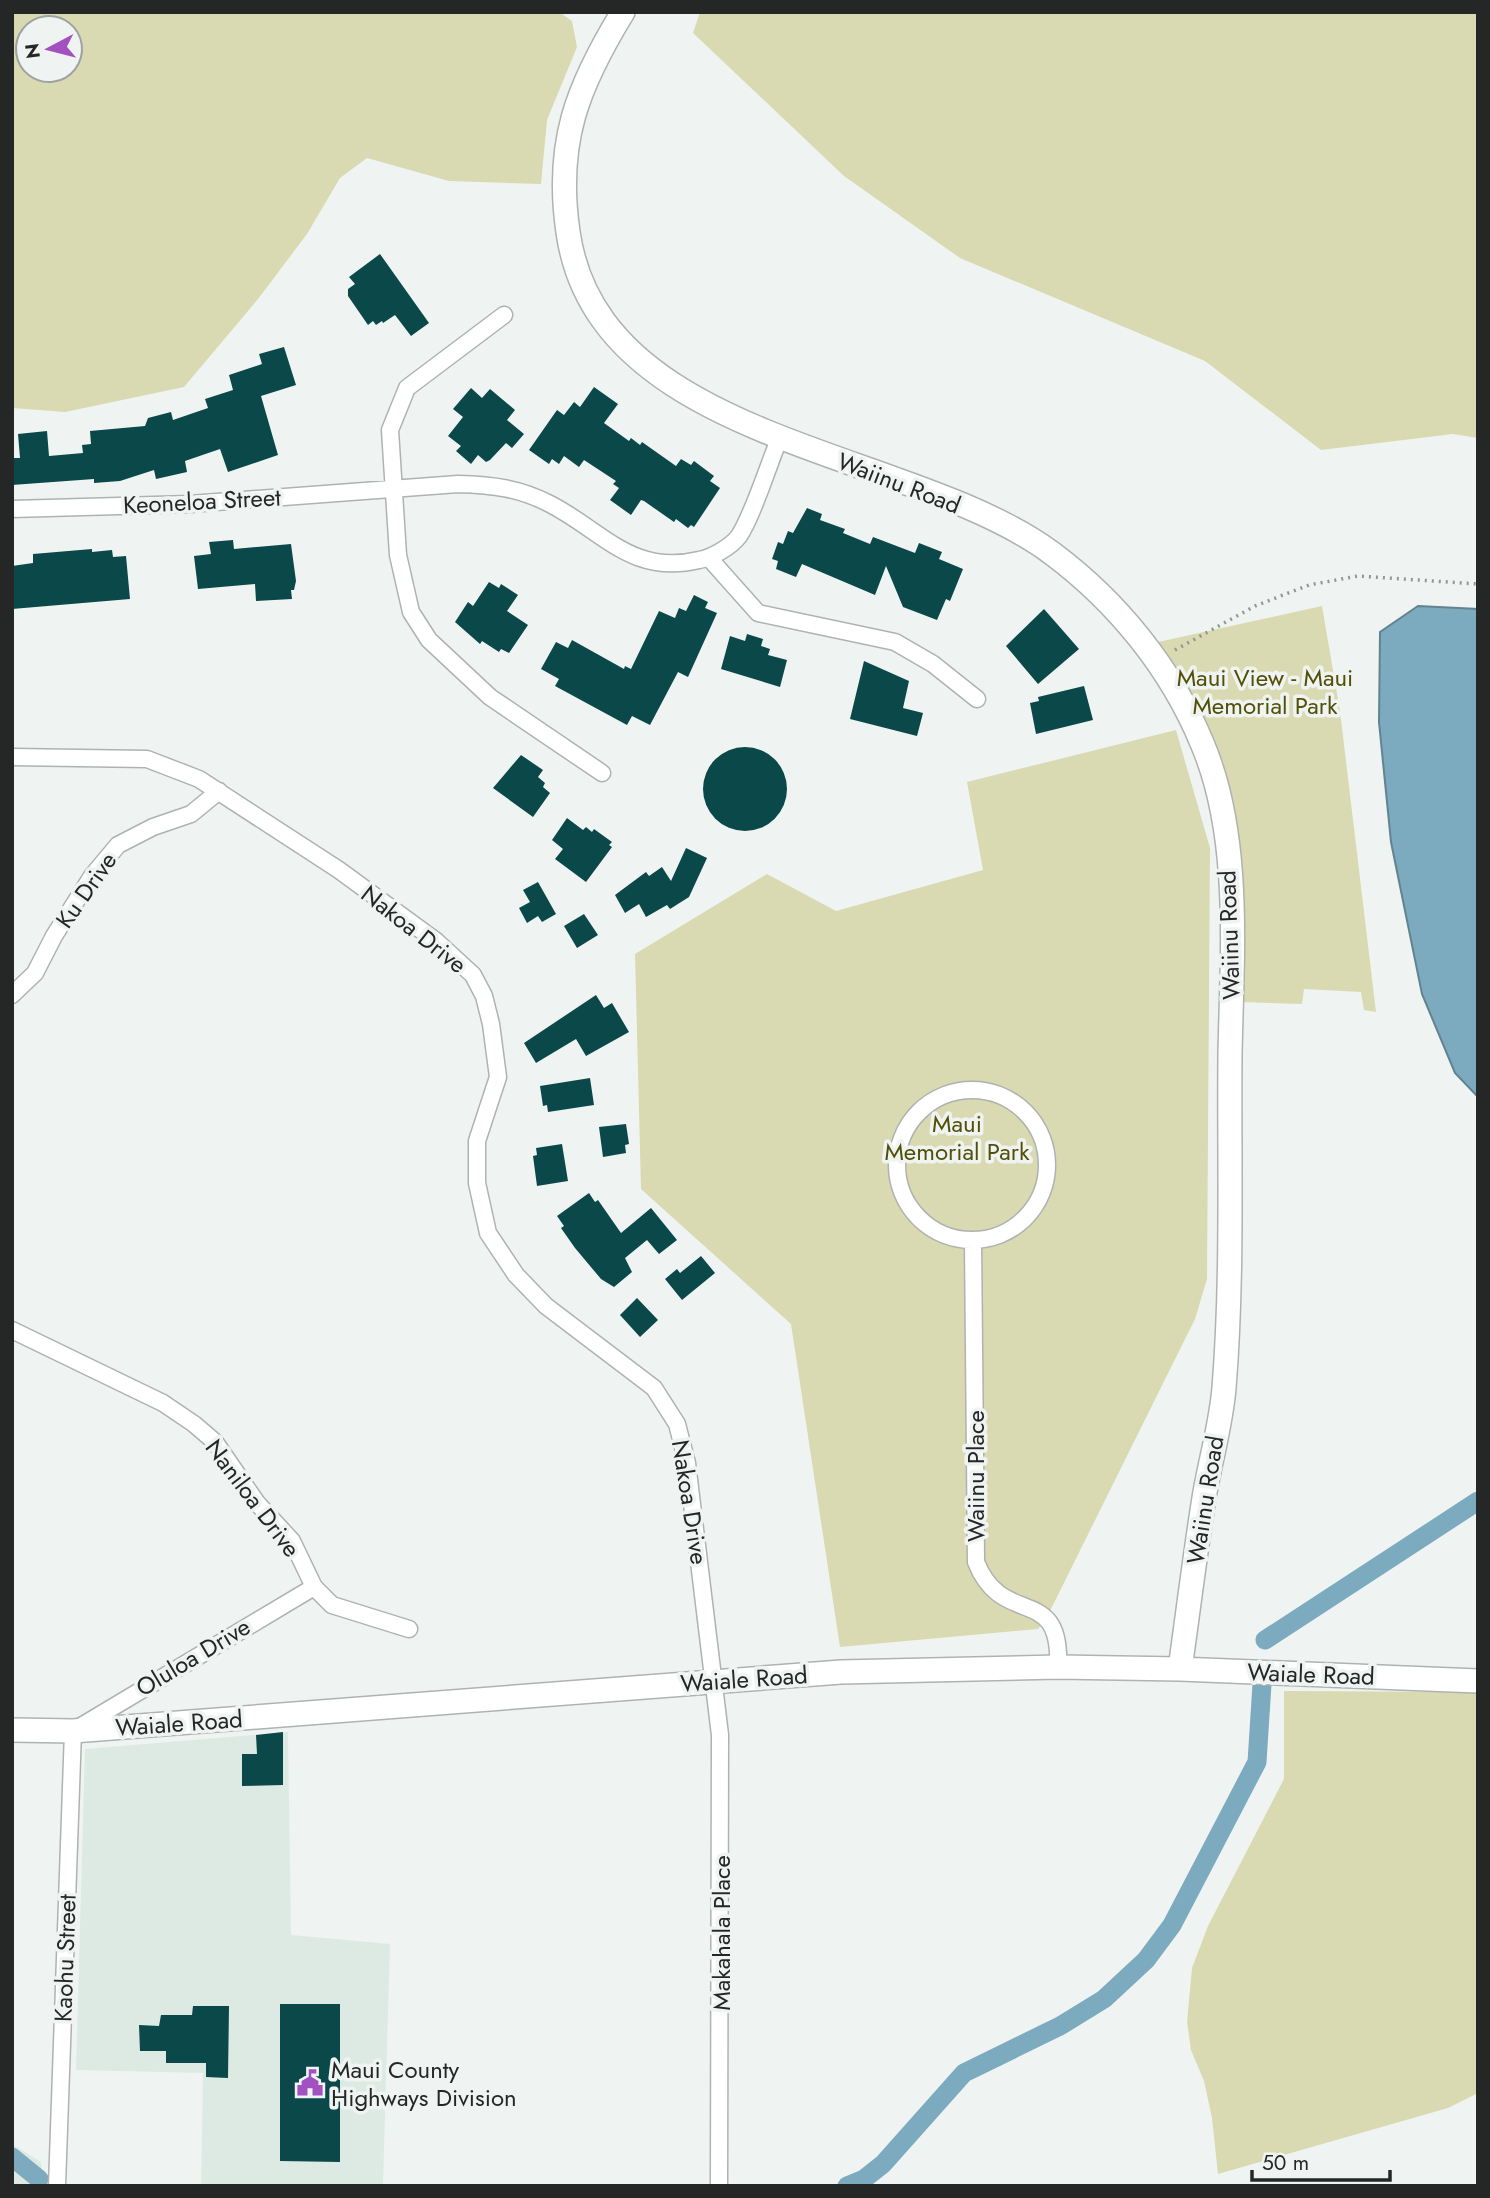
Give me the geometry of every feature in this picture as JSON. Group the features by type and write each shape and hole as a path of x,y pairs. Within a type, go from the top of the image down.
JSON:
{"street":[{"name":"Waiinu Road","path":"623,12 595,57 573,111 565,144 562,192 571,253 588,296 611,333 638,359 691,395 780,437 976,513 1051,552 1114,608 1156,660 1182,700 1204,746 1222,808 1233,921 1231,1278 1223,1396 1205,1495 1180,1669"},
{"path":"503,315 407,388 390,430 398,555 411,612 429,640 490,697 603,773"},
{"path":"780,437 738,537 709,558 758,613 895,642 933,663 977,699"},
{"name":"Keoneloa Street","path":"12,509 190,504 393,488 501,485 549,503 592,529 626,555 655,564 683,564 709,558"},
{"name":"Nakoa Drive","path":"12,757 147,759 199,779 338,870 436,941 473,975 484,996 491,1024 498,1077 477,1141 477,1183 488,1233 516,1275 546,1306 654,1388 677,1424 687,1463 715,1681"},
{"name":"Ku Drive","path":"12,995 35,973 54,936 92,876 118,845 191,814 219,791"},
{"path":"971,1089 1000,1094 1025,1110 1041,1135 1048,1164 1042,1193 1026,1218 1002,1235 973,1241 944,1236 919,1219 903,1195 896,1166 902,1137 918,1112 942,1095 971,1089"},
{"name":"Waiinu Place","path":"973,1241 975,1562 983,1580 998,1595 1013,1604 1041,1613 1055,1627 1059,1639 1058,1667"},
{"name":"Naniloa Drive","path":"12,1330 163,1403 215,1442 257,1503 292,1541 314,1587 332,1605 409,1629"},
{"name":"Oluloa Drive","path":"73,1731 314,1587"},
{"name":"Waiale Road","path":"12,1730 73,1731 841,1672 1058,1667 1478,1681"},
{"name":"Makahala Place","path":"715,1681 720,1735 719,2186"},
{"name":"Kaohu Street","path":"57,2186 73,1731"}],"path":[{"path":"1156,660 1255,606 1310,585 1358,576 1478,584"}],"shaded area":[{"path":"288,1732 291,1935 390,1944 383,2186 201,2186 203,2073 76,2070 85,1749"},
{"path":"12,2144 41,2162 43,2186 12,2186"}],"green space":[{"path":"12,12 559,12 572,21 577,47 547,120 541,184 449,181 367,158 340,178 307,234 258,299 184,387 65,412 12,408"},
{"path":"700,12 1478,12 1478,438 1453,434 1321,450 1205,361 960,258 844,176 693,33"},
{"name":"Maui View - Maui Memorial Park","path":"1322,606 1340,711 1376,1012 1364,1010 1361,992 1304,989 1302,1004 1241,1002 1242,870 1234,816 1190,697 1158,642"},
{"name":"Maui Memorial Park","path":"1176,730 1210,848 1207,1279 1195,1319 1047,1617 1038,1629 840,1647 791,1324 641,1189 635,954 767,874 836,911 983,870 967,782"},
{"path":"1284,1691 1478,1692 1478,2093 1448,2108 1218,2174 1212,2118 1204,2081 1191,2050 1187,2022 1192,1968 1208,1926 1284,1779"}],"water":[{"path":"1418,606 1478,609 1478,1097 1455,1073 1422,994 1391,842 1379,722 1380,632"}],"building":[{"path":"380,254 429,323 411,336 395,315 383,323 382,321 376,325 373,321 368,325 348,296 348,289 355,284 349,277"},
{"path":"284,347 296,385 261,396 278,455 228,472 220,449 185,461 187,472 156,479 154,470 120,481 94,483 94,479 12,485 12,458 20,458 18,434 47,431 49,456 83,453 82,445 91,444 90,431 145,426 148,418 171,412 173,420 208,408 205,399 233,390 229,375 262,364 259,354"},
{"path":"594,387 618,404 604,423 629,441 631,438 640,445 642,442 676,466 681,459 691,465 694,461 714,476 710,481 720,488 694,527 691,525 688,528 676,519 674,522 641,500 631,515 610,500 619,488 613,484 616,481 584,460 579,467 564,456 559,464 552,459 549,464 529,450 557,410 564,415 574,402 580,407"},
{"path":"471,388 482,398 490,389 515,410 507,420 524,434 512,448 506,443 490,460 486,462 478,455 471,464 456,451 461,446 448,436 463,417 453,409"},
{"path":"807,508 822,514 820,520 845,529 843,533 870,544 873,537 915,553 919,543 942,552 939,559 963,569 950,601 946,599 937,620 903,607 886,566 875,595 802,564 796,577 776,569 778,561 772,559 778,542 783,544 788,531 793,533"},
{"path":"233,540 234,549 291,544 296,581 294,590 291,590 292,599 256,601 255,584 198,589 194,556 211,554 209,542"},
{"path":"92,549 92,552 112,550 113,557 126,556 130,599 12,609 12,566 33,563 33,554"},
{"path":"489,582 499,588 501,584 518,595 507,611 528,625 509,653 501,649 499,652 482,641 480,644 455,622 468,602 473,606"},
{"path":"694,595 708,602 705,608 717,613 688,677 678,672 650,725 632,716 627,725 555,686 559,679 541,669 556,642 568,648 572,640 624,669 625,666 631,669 659,611 675,618 679,608 686,611"},
{"path":"1044,609 1079,649 1038,684 1006,646"},
{"path":"747,634 763,639 761,646 770,649 768,655 787,660 780,687 721,669 730,636 745,641"},
{"path":"864,661 909,681 903,708 923,713 917,736 850,719"},
{"path":"1084,686 1093,720 1036,734 1030,703 1039,701 1038,697"},
{"path":"745,747 768,754 780,766 787,789 780,812 768,824 745,831 722,824 710,812 703,789 710,766 722,754"},
{"path":"521,755 543,770 538,777 550,793 533,817 493,788"},
{"path":"567,818 583,830 586,827 592,832 594,829 612,842 609,845 612,847 586,882 555,859 563,849 552,840"},
{"path":"686,848 707,858 689,897 670,909 667,905 646,917 639,904 625,913 615,895 646,872 649,876 662,867 671,881"},
{"path":"538,882 556,914 542,922 538,916 527,923 519,908 530,902 523,890"},
{"path":"584,914 598,935 577,948 564,926"},
{"path":"596,995 604,1008 612,1003 629,1032 586,1056 576,1039 536,1063 524,1043"},
{"path":"590,1078 594,1105 548,1112 547,1105 543,1106 540,1086"},
{"path":"626,1124 629,1144 625,1145 626,1153 603,1157 599,1127"},
{"path":"562,1144 568,1181 537,1186 533,1156 537,1155 536,1148"},
{"path":"589,1193 595,1202 598,1200 621,1233 651,1208 677,1240 659,1254 647,1240 625,1258 632,1272 614,1287 601,1279 575,1248 561,1228 564,1226 557,1216"},
{"path":"701,1256 715,1273 682,1300 665,1279 677,1269 680,1273"},
{"path":"637,1298 658,1320 640,1337 620,1315"},
{"path":"283,1732 283,1785 242,1786 242,1754 257,1754 256,1735"},
{"name":"Maui County Highways Division","path":"280,2004 340,2004 340,2162 280,2161"},
{"path":"193,2006 229,2006 228,2078 206,2077 206,2063 166,2063 166,2051 140,2051 139,2025 159,2026 161,2015 192,2015"}],"waterway":[{"path":"1265,1640 1478,1501"},
{"path":"847,2186 864,2179 883,2164 964,2073 1060,2026 1104,1999 1146,1960 1172,1925 1257,1762 1262,1684"},
{"path":"12,2157 39,2179"}],"place":[{"name":"Maui County Highways Division","path":"310,2083"}]}
